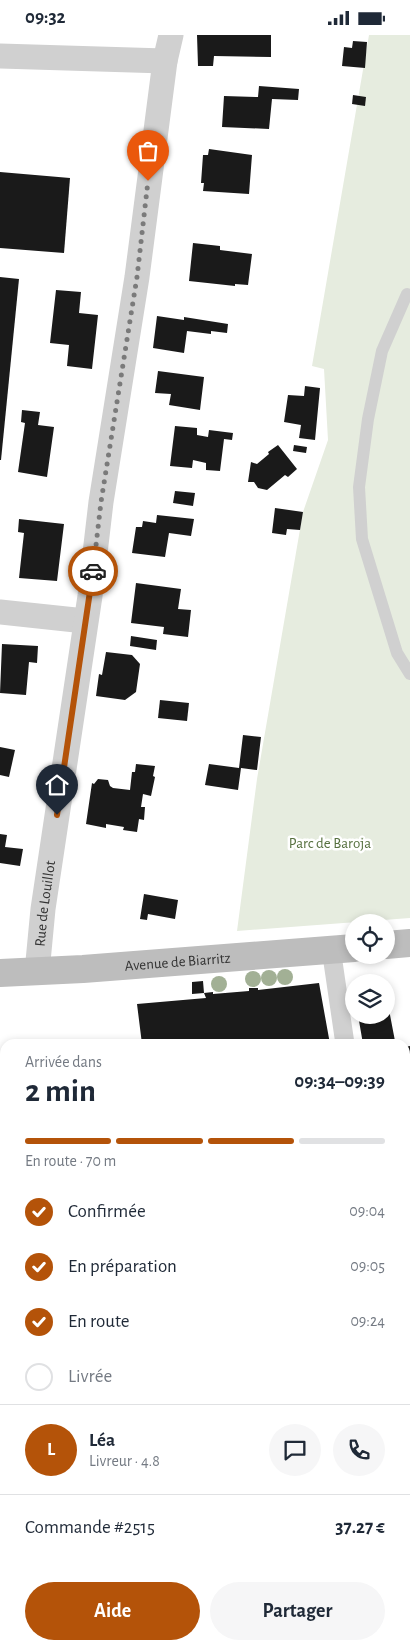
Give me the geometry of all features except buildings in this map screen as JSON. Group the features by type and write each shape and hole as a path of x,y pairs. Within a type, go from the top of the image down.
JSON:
{"main road":[{"path":"395,944 410,943"},
{"name":"Avenue de Biarritz","path":"0,973 343,955"}],"street":[{"name":"Rue de Louillot","path":"37,972 43,909 86,621 101,502 137,277 165,61 171,35"},
{"path":"0,56 165,61"},
{"path":"0,612 86,621"},
{"path":"343,955 345,1039"}],"lane":[{"path":"409,292 382,351 368,419 359,487 362,539 397,653 410,674"}],"green space":[{"name":"Parc de Baroja","path":"369,35 410,35 410,918 395,919 395,914 345,914 345,923 237,931 257,779 303,512 328,440 324,369 312,366"}],"way so far":[{"path":"93,571 101,502 137,277 148,181"}],"route":[{"path":"57,815 93,571"}]}
